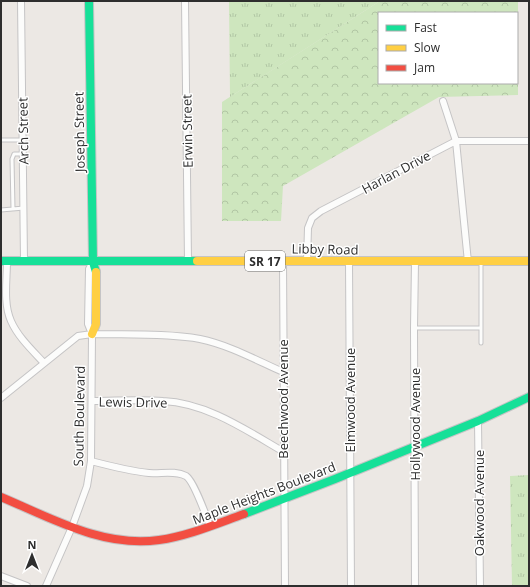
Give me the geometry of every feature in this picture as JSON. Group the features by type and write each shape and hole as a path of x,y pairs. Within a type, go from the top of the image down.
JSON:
{"street":[{"name":"Arch Street","path":"21,1 24,262"},
{"name":"Joseph Street","path":"89,1 93,262"},
{"name":"Erwin Street","path":"185,1 188,261"},
{"path":"443,102 456,141 468,262"},
{"name":"Harlan Drive","path":"307,261 308,228 312,218 322,211 456,141 529,141"},
{"name":"Libby Road","path":"4,261 529,262"},
{"path":"4,261 11,320 19,335 44,364"},
{"name":"Beechwood Avenue","path":"283,261 285,586"},
{"name":"South Boulevard","path":"46,586 72,527 87,486 91,461 92,334 96,324 96,268 93,262"},
{"name":"Elmwood Avenue","path":"349,262 351,586"},
{"name":"Hollywood Avenue","path":"415,586 414,328 416,262"},
{"path":"1,398 78,336 92,334 181,336 221,345 283,372"},
{"name":"Maple Heights Boulevard","path":"1,497 72,527 100,536 125,541 146,542 170,540 194,533 284,500 478,421 529,398"},
{"name":"Lewis Drive","path":"92,401 164,401 200,408 236,423 284,452"},
{"name":"Oakwood Avenue","path":"478,421 480,586"},
{"path":"91,461 122,469 150,473 176,473 187,476 193,485 210,526"},
{"path":"1,576 27,586"}],"lane":[{"path":"1,140 23,140"},
{"path":"13,209 12,159 14,154 23,154"},
{"path":"1,210 24,208"},
{"path":"481,262 481,343"},
{"path":"414,328 481,328"}],"green space":[{"path":"229,1 380,1 230,97"},
{"path":"380,1 518,1 518,12 378,12 378,84 518,84 518,95 439,97 283,186 281,221 222,221 222,102"},
{"path":"529,475 529,586 512,586 510,476"}],"traffic: fast":[{"path":"89,1 93,262 96,272"},
{"path":"1,261 197,261"},
{"path":"244,514 478,421 529,397"}],"traffic: slow":[{"path":"197,261 529,261"},
{"path":"92,334 96,324 96,272"}],"traffic: jam":[{"path":"1,497 58,522 118,540 159,540 181,536 244,514"}]}
